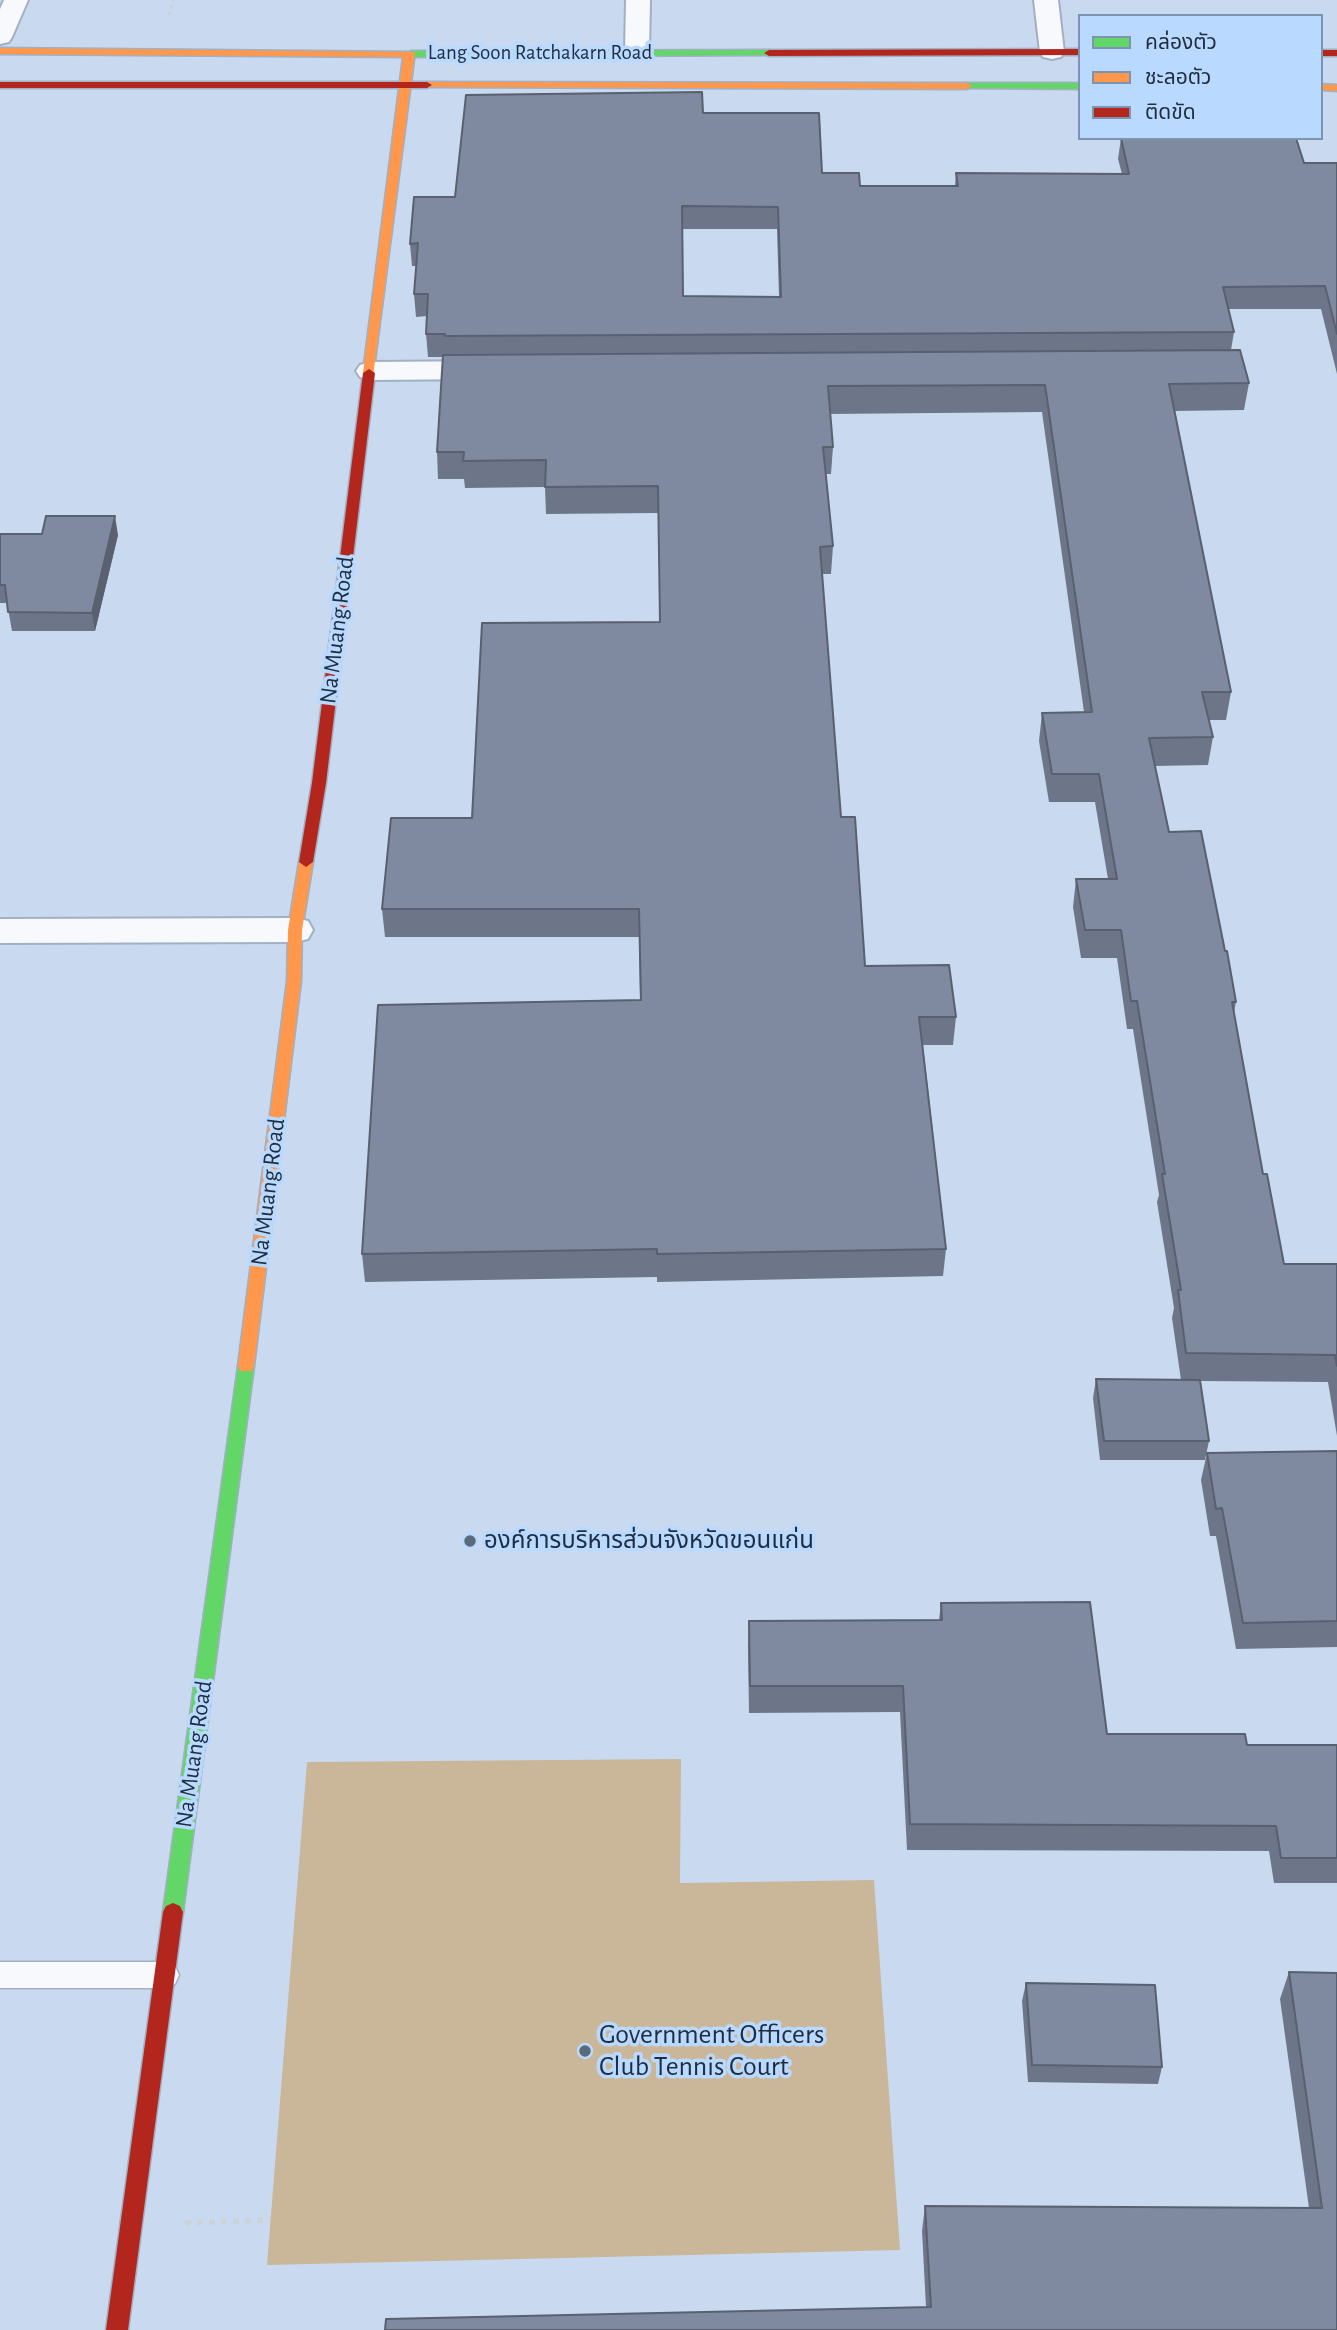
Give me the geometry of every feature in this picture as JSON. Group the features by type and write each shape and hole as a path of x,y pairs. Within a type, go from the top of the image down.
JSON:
{"street":[{"path":"0,37 16,0"},
{"path":"637,53 638,0"},
{"path":"1046,0 1052,52"},
{"name":"Lang Soon Ratchakarn Road","path":"0,51 408,54 1078,52"},
{"name":"Na Muang Road","path":"117,2330 255,1301 294,981 295,930 319,783 408,54"},
{"name":"Lang Soon Ratchakarn Road","path":"0,85 1078,86"},
{"path":"370,371 523,370"},
{"path":"0,931 295,930"}],"lane":[{"path":"0,1975 165,1975"}],"path":[{"path":"131,2224 270,2220"}],"shaded area":[{"name":"Government Officers Club Tennis Court","path":"681,1759 680,1883 874,1880 900,2250 267,2265 307,1762"}],"building":[{"path":"702,92 703,113 819,113 822,173 859,173 860,186 958,186 956,173 1129,174 1121,140 1297,140 1304,163 1337,163 1337,334 1325,286 1223,287 1234,332 426,334 428,294 414,294 418,243 410,244 414,197 455,197 466,95","holes":["682,206 778,207 781,297 683,296"]},
{"path":"1240,350 1249,383 1169,384 1231,692 1202,692 1213,737 1149,738 1169,832 1201,831 1227,951 1236,1002 1232,1002 1263,1174 1267,1174 1284,1264 1337,1264 1337,1366 1335,1355 1186,1353 1178,1290 1181,1290 1162,1174 1165,1174 1137,1001 1131,1001 1121,930 1085,930 1076,879 1117,879 1099,774 1052,774 1042,713 1092,712 1045,385 828,386 833,447 823,447 833,546 820,547 841,817 855,817 865,966 949,965 956,1017 919,1017 946,1249 657,1254 657,1249 362,1254 378,1005 641,1000 639,909 382,909 391,818 472,818 482,623 660,622 658,486 545,487 546,460 463,461 464,452 437,452 443,355"},
{"path":"46,516 115,516 92,613 8,612 5,585 0,585 0,534 42,534"},
{"path":"1096,1379 1200,1380 1209,1441 1104,1441"},
{"path":"1337,1451 1337,1621 1243,1623 1222,1508 1216,1509 1207,1453"},
{"path":"1090,1602 1107,1734 1245,1734 1247,1745 1337,1745 1337,1858 1281,1858 1276,1826 910,1824 903,1686 750,1686 749,1621 942,1620 941,1603"},
{"path":"1289,1972 1337,1973 1337,2330 385,2330 386,2319 931,2307 925,2206 1322,2208"},
{"path":"1026,1983 1155,1985 1162,2067 1032,2065"}],"traffic: fast":[{"path":"411,54 769,53"},
{"path":"967,86 1078,86"},
{"path":"173,1912 246,1366"}],"traffic: slow":[{"path":"0,51 411,54"},
{"path":"369,373 408,54"},
{"path":"427,85 967,86"},
{"path":"1323,87 1337,88"},
{"path":"246,1366 294,981 295,930 306,862"}],"traffic: jam":[{"path":"769,53 1078,52"},
{"path":"1323,53 1337,53"},
{"path":"0,85 427,85"},
{"path":"306,862 319,783 369,373"},
{"path":"117,2330 173,1912"}],"place":[{"name":"องค์การบริหารส่วนจังหวัดขอนแก่น","path":"470,1541"},
{"name":"Government Officers Club Tennis Court","path":"585,2051"}]}
